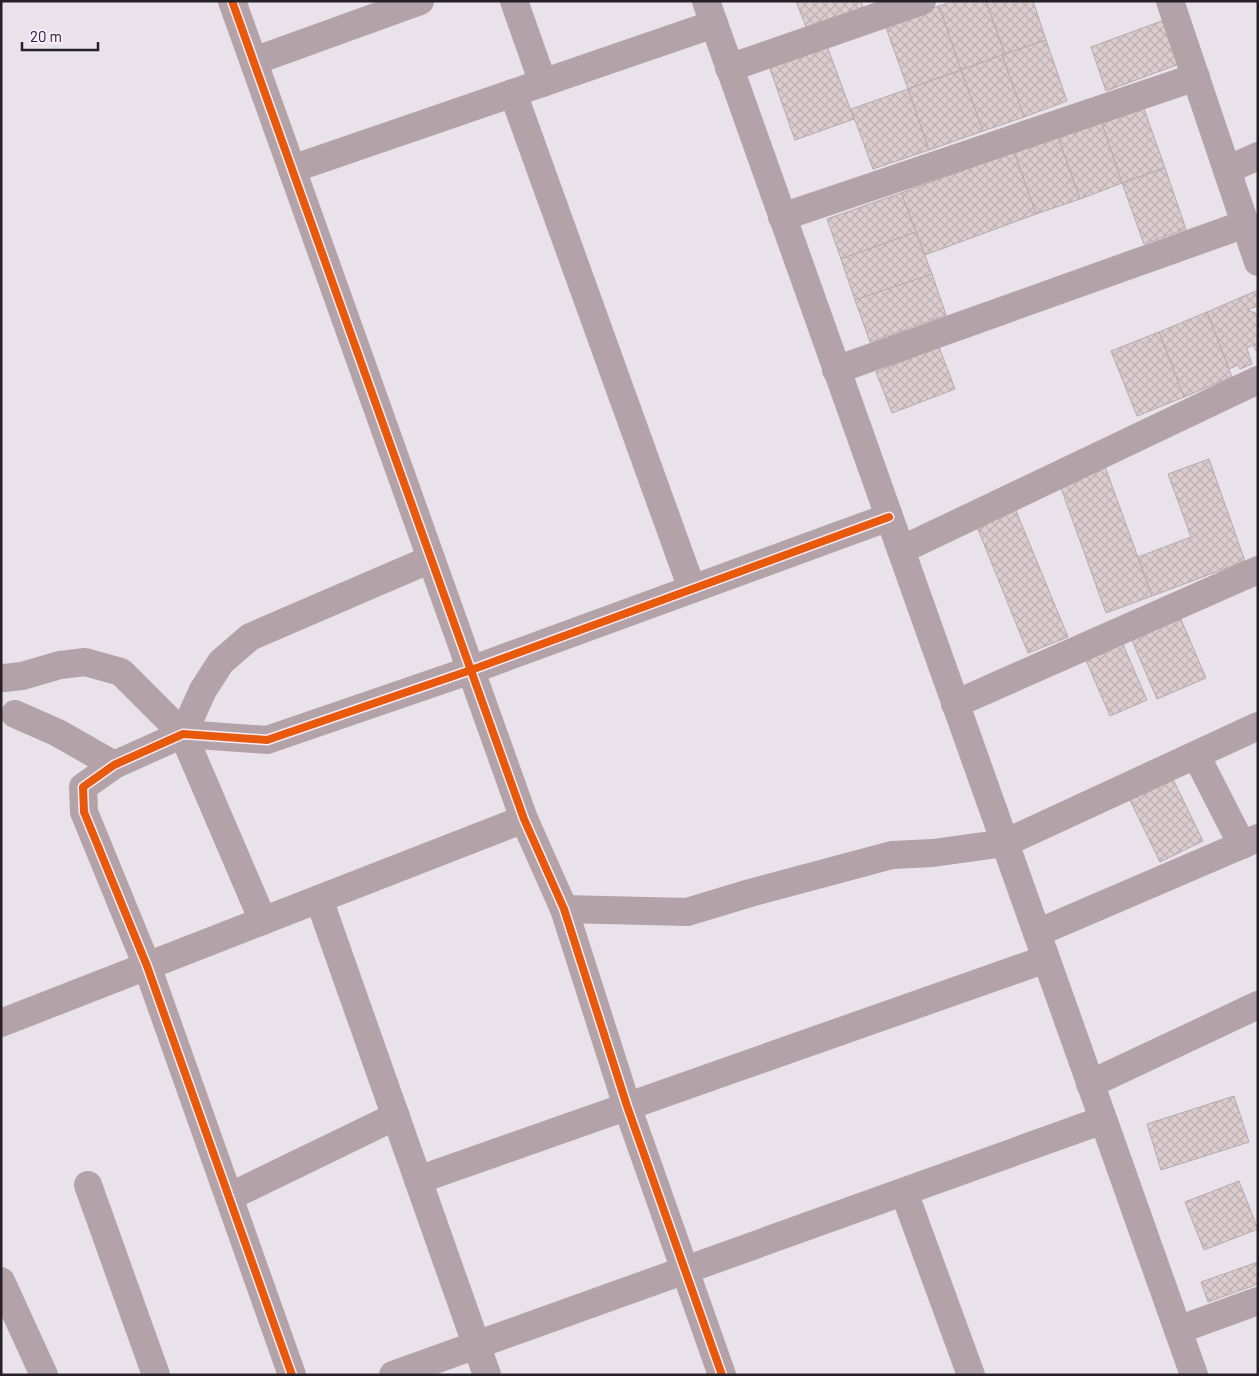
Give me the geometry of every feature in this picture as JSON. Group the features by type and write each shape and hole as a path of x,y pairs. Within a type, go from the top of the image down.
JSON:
{"street":[{"path":"232,1 524,820 564,909 626,1106 722,1375"},
{"path":"254,61 420,1"},
{"path":"514,1 543,83"},
{"path":"729,68 922,1"},
{"path":"1170,1 1258,262"},
{"path":"292,169 543,83 710,13 1194,1375"},
{"path":"782,218 1196,77"},
{"path":"513,93 692,589"},
{"path":"1227,170 1258,156"},
{"path":"836,370 1245,224"},
{"path":"900,550 1258,380"},
{"path":"292,1375 147,966 84,812 83,787 114,765 183,734 267,740 471,670 889,517"},
{"path":"183,734 203,690 221,662 250,637 432,558"},
{"path":"955,704 1258,570"},
{"path":"114,765 58,733 8,716 3,674 22,676 60,665 85,662 121,672 183,734 263,921"},
{"path":"564,909 687,912 892,855 933,853 1005,843 1258,726"},
{"path":"1037,933 1250,842 1196,755"},
{"path":"1,1023 524,820"},
{"path":"319,899 486,1375"},
{"path":"418,1180 1046,958"},
{"path":"1090,1084 1258,1005"},
{"path":"229,1197 396,1116"},
{"path":"393,1375 1103,1120"},
{"path":"88,1184 156,1375"},
{"path":"904,1192 971,1375"},
{"path":"1,1281 44,1375"},
{"path":"1178,1330 1258,1301"}],"building":[{"path":"796,1 861,1 864,11 808,32"},
{"path":"953,1 986,1 1005,54 961,70 939,6"},
{"path":"986,1 1033,1 1046,40 1005,54"},
{"path":"939,6 961,70 908,89 885,25"},
{"path":"1167,19 1182,63 1106,91 1091,47"},
{"path":"1046,40 1067,101 1024,117 1002,55"},
{"path":"827,46 854,119 795,140 769,66"},
{"path":"1002,55 1024,117 983,131 961,70"},
{"path":"961,70 983,131 929,150 908,89"},
{"path":"908,89 929,150 873,169 851,109"},
{"path":"1143,106 1165,168 1122,183 1101,121"},
{"path":"1101,121 1122,183 1080,199 1058,137"},
{"path":"1058,137 1080,199 1036,214 1014,152"},
{"path":"1014,152 1036,214 925,255 901,193"},
{"path":"1165,168 1186,229 1144,244 1122,183"},
{"path":"901,193 916,232 841,259 827,219"},
{"path":"916,232 932,274 855,300 841,259"},
{"path":"932,274 946,315 870,342 855,300"},
{"path":"1258,290 1258,306 1247,310 1258,314 1258,350 1256,351 1253,345 1247,348 1252,364 1240,369 1238,365 1229,369 1207,312"},
{"path":"1207,312 1232,377 1184,397 1159,332"},
{"path":"1159,332 1184,397 1137,416 1111,351"},
{"path":"939,347 955,389 892,413 876,372"},
{"path":"1209,459 1245,561 1152,596 1138,557 1191,537 1168,474"},
{"path":"1103,461 1152,596 1106,613 1057,477"},
{"path":"1012,501 1068,637 1028,653 973,517"},
{"path":"1177,610 1206,678 1157,699 1128,631"},
{"path":"1119,635 1147,700 1110,716 1082,651"},
{"path":"1170,773 1203,841 1160,862 1127,794"},
{"path":"1234,1096 1249,1142 1161,1170 1147,1124"},
{"path":"1239,1181 1258,1229 1204,1250 1185,1202"},
{"path":"1258,1262 1258,1284 1208,1302 1201,1282"}],"cycle path":[{"path":"232,1 524,819 564,909 627,1106 722,1375"},
{"path":"292,1375 147,966 84,812 83,787 114,765 183,734 267,740 471,670 889,517"}]}
